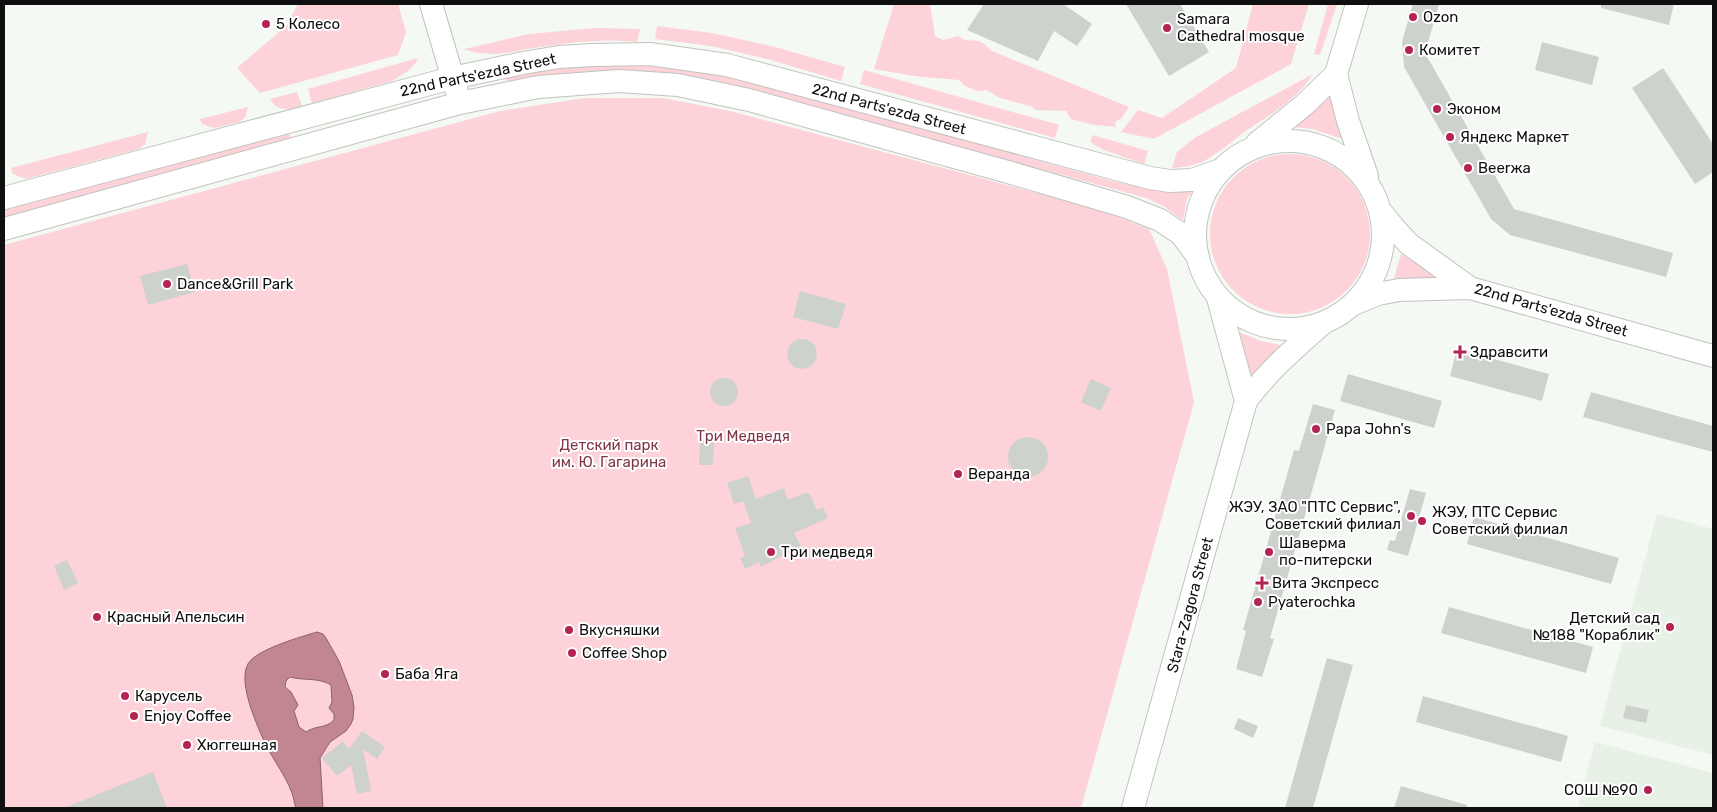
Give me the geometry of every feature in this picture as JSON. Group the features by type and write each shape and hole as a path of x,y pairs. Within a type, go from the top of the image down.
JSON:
{"street":[{"path":"431,4 460,103"},
{"path":"1358,4 1336,74 1304,105 1258,143 1218,171 1203,195 1196,224 1198,257 1204,275 1218,298 1232,311 1255,324 1286,330 1322,324 1355,304 1378,294 1399,290 1470,288"},
{"name":"22nd Parts'ezda Street","path":"4,198 452,78 559,57 593,55 650,54 727,65 1150,178 1170,181 1192,180 1218,171"},
{"path":"1336,74 1348,121 1382,213 1384,246 1372,281 1355,304"},
{"name":"22nd Parts'ezda Street","path":"4,229 460,103 538,87 619,81 678,85 758,102 999,169 1127,207 1160,220 1181,234 1198,257"},
{"path":"338,108 344,135"},
{"path":"293,120 300,147"},
{"path":"1258,143 1289,139 1317,144 1347,160 1370,184"},
{"name":"22nd Parts'ezda Street","path":"1382,213 1410,244 1470,288 1713,356"},
{"path":"1218,298 1246,401"},
{"name":"Stara-Zagora Street","path":"1133,808 1246,401 1278,363 1322,324"}],"shaded area":[{"name":"Детский сад №188 \"Кораблик\"","path":"1657,514 1713,529 1713,755 1600,726"},
{"path":"317,632 323,634 339,661 352,695 353,719 346,731 330,742 320,758 323,808 296,808 293,795 257,725 246,689 246,667 251,660 264,651","holes":["290,677 316,680 331,685 332,702 329,708 334,714 334,720 331,723 306,732 299,727 294,711 298,705 291,692 285,687 286,681"]},
{"name":"СОШ №90","path":"1595,742 1713,773 1713,808 1578,808"}],"green space":[{"path":"298,4 398,4 406,32 398,55 260,93 237,68 286,26"},
{"path":"894,4 930,4 935,36 943,40 958,36 965,40 980,41 992,51 1129,107 1122,118 1115,122 1116,127 1094,125 1071,119 1066,111 1035,110 1033,107 1000,98 986,90 978,91 965,86 959,80 914,76 874,69"},
{"path":"1253,4 1309,4 1291,64 1154,139 1121,132 1138,110 1162,118 1236,68"},
{"path":"1328,4 1337,4 1320,55 1314,54"},
{"path":"657,26 712,33 775,47 845,67 841,81 771,60 711,46 655,39"},
{"path":"596,28 640,29 637,42 585,42 495,54 485,54 464,49 529,34"},
{"path":"418,58 408,71 392,81 312,103 308,89"},
{"path":"636,63 737,77 1112,181 1149,189 1193,190 1187,199 1183,220 1163,206 1146,198 735,85 699,77 673,74 510,83 506,79 509,76 559,68"},
{"path":"864,70 1059,125 1055,138 860,84"},
{"path":"1313,74 1290,100 1223,149 1202,162 1172,168 1177,152 1196,137"},
{"path":"1334,86 1346,140 1312,129 1294,127"},
{"path":"297,92 302,106 284,109 277,106 270,99"},
{"name":"Детский парк им. Ю. Гагарина","path":"585,98 663,98 730,111 1100,210 1149,229 1167,269 1194,402 1081,808 4,808 4,245 500,111"},
{"path":"248,107 245,117 240,122 214,128 202,124 200,119"},
{"path":"148,132 145,144 139,149 26,179 13,174 11,168"},
{"path":"287,133 292,137 290,142 4,217 4,209"},
{"path":"1093,135 1148,151 1144,164 1104,150 1090,142"},
{"path":"1282,154 1298,154 1328,163 1347,177 1364,203 1370,226 1370,242 1364,265 1347,291 1328,305 1313,311 1298,314 1282,314 1252,305 1228,285 1219,272 1213,257 1210,242 1210,226 1219,196 1239,172 1252,163 1267,157"},
{"path":"1401,254 1444,277 1443,283 1417,278 1394,278"},
{"path":"1236,331 1261,341 1285,346 1251,388"}],"building":[{"path":"984,4 1063,4 1092,24 1077,46 1054,31 1038,61 967,30"},
{"name":"Samara Cathedral mosque","path":"1126,4 1180,4 1209,52 1169,76"},
{"path":"1413,4 1439,4 1425,53 1514,209 1673,253 1666,277 1510,235 1491,219 1404,67 1402,41"},
{"path":"1601,4 1674,4 1669,25 1601,8"},
{"path":"1542,42 1599,57 1592,85 1535,70"},
{"path":"1663,68 1713,144 1713,172 1695,184 1632,88"},
{"name":"Dance&Grill Park","path":"187,264 195,292 148,305 140,276"},
{"path":"800,291 846,304 838,329 793,317"},
{"path":"802,339 813,343 817,354 813,365 802,369 791,365 787,354 791,343"},
{"path":"1457,349 1549,374 1542,401 1450,376"},
{"path":"1348,374 1442,401 1434,428 1340,401"},
{"path":"724,378 734,382 738,392 734,402 724,406 714,402 710,392 714,382"},
{"path":"1091,379 1111,388 1101,411 1081,402"},
{"path":"1591,392 1713,426 1713,452 1583,417"},
{"path":"1313,404 1335,410 1270,638 1274,639 1262,677 1236,669 1246,631 1243,630 1294,450 1299,451"},
{"path":"1032,437 1039,440 1045,446 1048,457 1047,465 1039,474 1032,477 1024,477 1017,474 1009,465 1008,453 1011,446 1020,438"},
{"path":"700,441 714,442 713,465 699,465"},
{"path":"748,476 756,499 784,488 788,500 805,493 810,494 817,510 823,507 828,518 794,533 801,546 761,567 759,562 745,569 740,558 745,556 735,528 751,523 743,501 734,504 727,483"},
{"name":"ЖЭУ, ЗАО \"ПТС Сервис\", Советский филиал","path":"1410,489 1426,493 1408,556 1387,550 1390,540 1395,541"},
{"path":"1474,517 1619,558 1611,584 1467,544"},
{"path":"67,560 78,583 64,590 54,566"},
{"path":"1449,607 1593,647 1586,673 1441,633"},
{"path":"1327,658 1353,665 1313,808 1285,808"},
{"path":"1423,696 1568,736 1561,762 1416,722"},
{"path":"1626,705 1649,710 1646,723 1623,718"},
{"path":"1238,718 1258,726 1253,738 1234,729"},
{"path":"362,731 385,747 377,759 363,749 371,791 357,794 351,765 337,776 322,758 343,741 349,749"},
{"path":"153,772 167,808 64,808"},
{"path":"1401,786 1467,805 1467,808 1394,808"}],"place":[{"name":"Ozon","path":"1413,17"},
{"name":"5 Колесо","path":"266,24"},
{"name":"Samara Cathedral mosque","path":"1167,28"},
{"name":"Комитет","path":"1409,50"},
{"name":"Эконом","path":"1437,109"},
{"name":"Яндекс Маркет","path":"1450,137"},
{"name":"Beerжа","path":"1468,168"},
{"name":"Dance&Grill Park","path":"167,284"},
{"name":"Здравсити","path":"1460,352"},
{"name":"Papa John's","path":"1316,429"},
{"name":"Веранда","path":"958,474"},
{"name":"ЖЭУ, ЗАО \"ПТС Сервис\", Советский филиал","path":"1411,516"},
{"name":"ЖЭУ, ПТС Сервис Советский филиал","path":"1422,521"},
{"name":"Три медведя","path":"771,552"},
{"name":"Шаверма по-питерски","path":"1269,552"},
{"name":"Вита Экспресс","path":"1262,583"},
{"name":"Pyaterochka","path":"1258,602"},
{"name":"Красный Апельсин","path":"97,617"},
{"name":"Детский сад №188 \"Кораблик\"","path":"1670,627"},
{"name":"Вкусняшки","path":"569,630"},
{"name":"Coffee Shop","path":"572,653"},
{"name":"Баба Яга","path":"385,674"},
{"name":"Карусель","path":"125,696"},
{"name":"Enjoy Coffee","path":"134,716"},
{"name":"Хюггешная","path":"187,745"},
{"name":"СОШ №90","path":"1648,790"}],"park label":[{"name":"Три Медведя","path":"743,436"}]}
